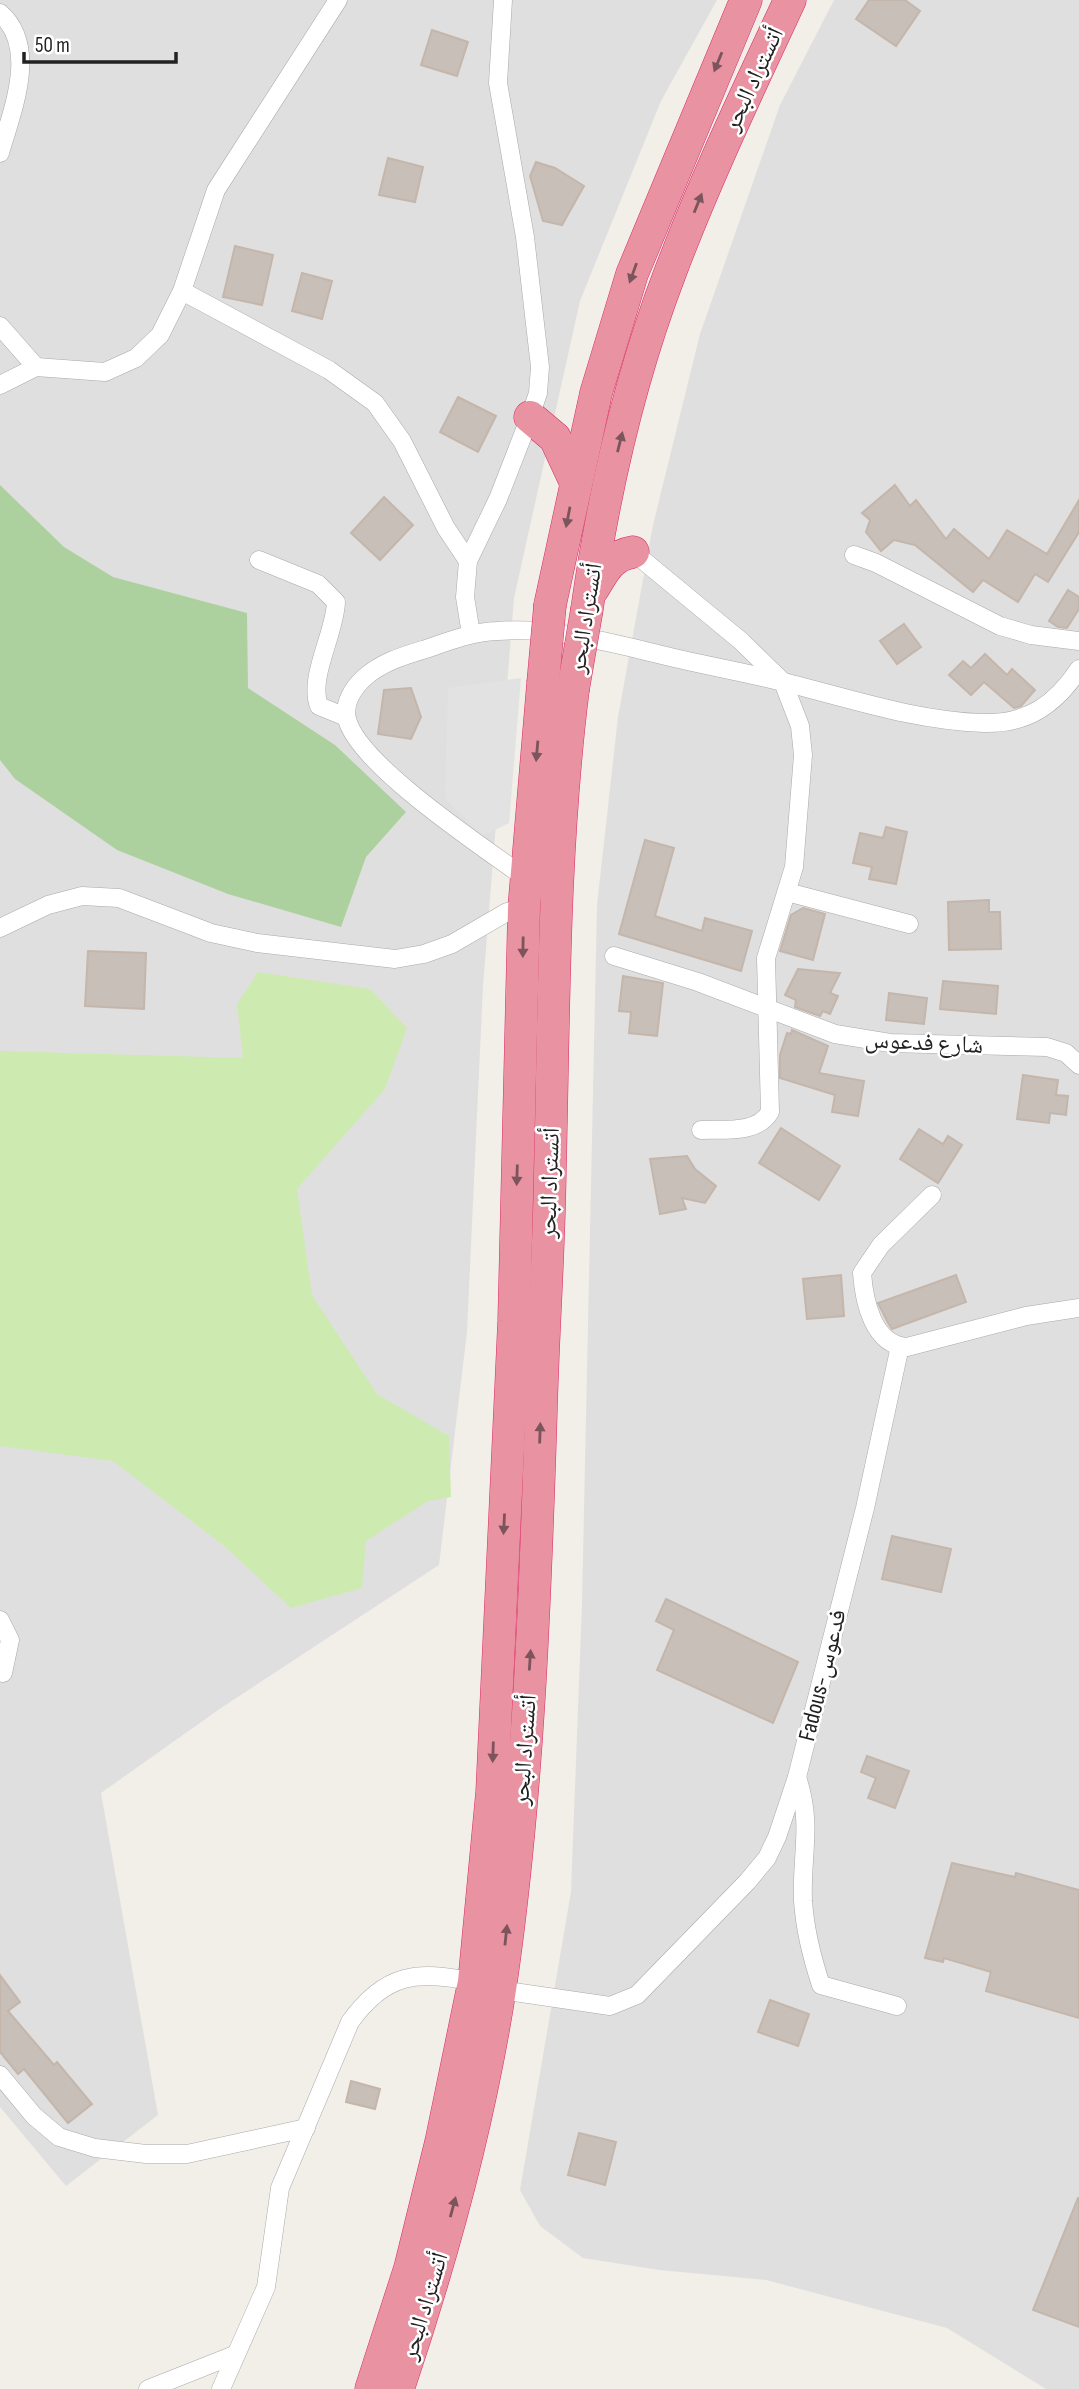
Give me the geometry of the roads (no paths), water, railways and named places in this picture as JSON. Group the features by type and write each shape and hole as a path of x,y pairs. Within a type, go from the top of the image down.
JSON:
{"highway":[{"name":"أتستراد البحر","path":"398,2389 430,2292 469,2146 487,1986 522,1790 536,1580 550,1175 553,938 565,751 550,606 596,393 632,274 746,0"},
{"name":"أتستراد البحر","path":"371,2389 410,2268 441,2142 487,1986 492,1792 514,1321 525,894 558,687 588,602 602,515 640,364 669,276 705,184 790,0"},
{"path":"530,417 577,410 596,393"},
{"path":"530,417 555,438 575,481"},
{"path":"602,515 617,538 633,552"},
{"path":"588,602 608,564 615,557 633,552"}],"street":[{"path":"0,385 36,366 105,372 136,358 160,335 181,291 216,190 338,0"},
{"path":"471,634 465,597 468,561 498,499 530,417 538,393 540,367 525,237 498,83 503,0"},
{"path":"0,13 16,32 21,67 0,153"},
{"path":"181,291 329,370 375,403 402,441 446,528 468,561"},
{"path":"0,326 36,366"},
{"path":"633,552 741,641 783,682 800,726 803,755 794,867 766,958 770,1112 765,1120 754,1127 701,1130"},
{"path":"854,555 876,563 1000,626 1031,635 1079,640"},
{"path":"259,560 318,584 336,602 336,620 316,685 316,696 320,706 346,717"},
{"path":"0,928 48,905 82,896 119,898 211,933 245,941 395,959 424,954 452,944 507,912 525,894 446,820 376,762 352,732 346,717 348,699 357,684 374,670 395,659 471,634 524,630 604,642 783,682 872,708 994,722 1028,717 1049,705 1063,693 1079,668"},
{"path":"788,892 909,924"},
{"name":"شارع فدعوس","path":"614,956 768,1008 810,1026 863,1040 942,1046 1047,1046 1066,1053 1079,1065"},
{"path":"932,1195 881,1245 862,1273 866,1298 879,1332 890,1343 900,1346 1026,1316 1079,1308"},
{"name":"Fadous-فدعوس","path":"221,2389 267,2287 280,2188 350,2022 367,1998 390,1982 415,1975 610,2006 637,1995 767,1858 797,1777 865,1508 900,1346"},
{"path":"0,1620 10,1640 9,1656 2,1673"},
{"path":"797,1777 807,1814 803,1898 806,1923 821,1985 897,2006"},
{"path":"0,2075 34,2116 59,2137 95,2147 146,2154 187,2154 306,2128"},
{"path":"148,2389 234,2356"}]}
